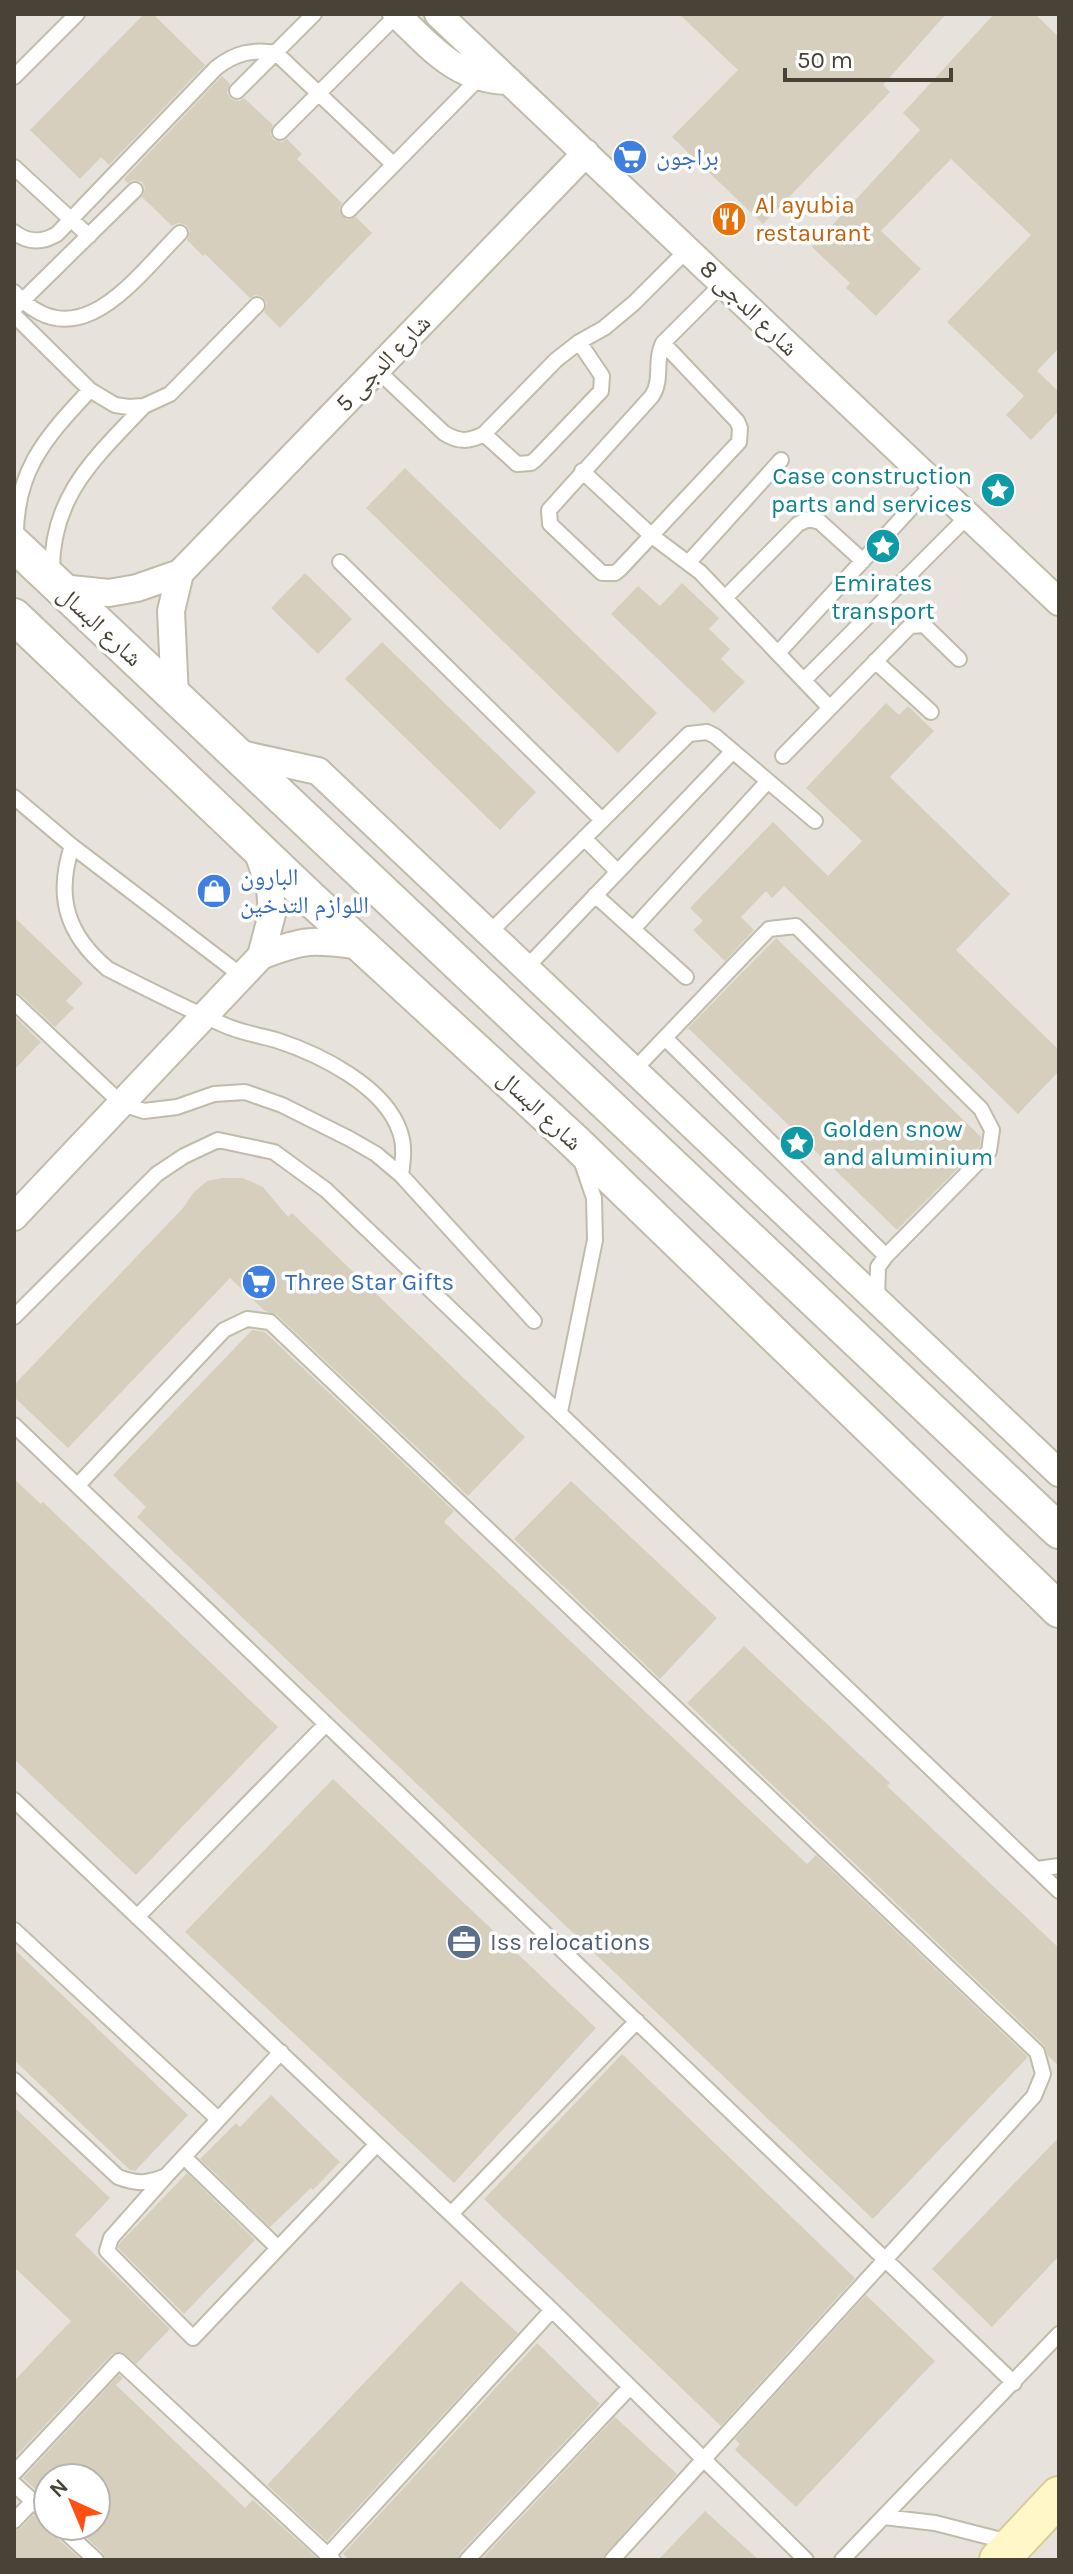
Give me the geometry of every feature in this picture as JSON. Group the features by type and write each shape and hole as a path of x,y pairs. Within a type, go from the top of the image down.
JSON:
{"main road":[{"path":"1006,2552 1059,2496"}],"street":[{"path":"396,14 444,60 479,78 509,81"},
{"name":"شارع الدجى 8","path":"446,16 509,81 1059,602"},
{"name":"شارع الدجى 5","path":"56,584 109,593 137,588 180,573 586,153"},
{"name":"شارع البسال","path":"15,545 1059,1531"},
{"path":"175,696 171,611 180,573"},
{"name":"شارع البسال","path":"14,616 362,946 574,1141 1059,1610"},
{"path":"236,753 318,771 1059,1473"},
{"path":"256,846 270,888 272,914 261,956"},
{"path":"14,1217 261,956 296,942 317,940 362,946"}],"lane":[{"path":"14,77 77,14"},
{"path":"237,91 314,14"},
{"path":"280,132 396,14"},
{"path":"14,232 24,239 41,241 57,234 216,68 238,54 251,51 276,53 393,164"},
{"path":"349,210 479,78"},
{"path":"14,167 89,236"},
{"path":"16,304 135,190"},
{"path":"16,304 55,318 75,319 93,314 110,304 180,233"},
{"path":"377,370 453,438 474,439 484,434 556,360 604,328 634,303 688,249"},
{"path":"663,343 737,421 741,435 735,449 615,573 602,573 550,524 548,517 552,503 656,391 659,378 657,358 663,343 723,283"},
{"path":"16,304 90,390 115,405 144,406"},
{"path":"56,584 54,537 68,496 93,461 144,406 170,394 257,305"},
{"path":"484,434 517,464 531,463 536,459 601,391 602,376 579,342"},
{"path":"15,545 18,503 31,462 56,426 90,390"},
{"path":"689,562 781,460"},
{"path":"582,471 652,536 689,562 830,708"},
{"path":"778,653 934,483"},
{"path":"804,680 968,516"},
{"path":"725,598 798,524 809,519 820,522 863,561"},
{"path":"340,562 602,820"},
{"path":"783,756 907,629 920,624 959,659"},
{"path":"875,661 931,712"},
{"path":"489,933 689,734 707,732 815,821"},
{"path":"526,968 733,751"},
{"path":"633,929 768,781"},
{"path":"14,797 72,846 242,976"},
{"path":"584,838 617,871"},
{"path":"72,846 64,885 71,924 80,941 108,969 231,1028 280,1041 317,1057 362,1083 384,1105 400,1131 404,1153 401,1175"},
{"path":"595,895 686,977"},
{"path":"634,1070 769,929 796,926 807,936 981,1109 992,1130 989,1151 878,1267 877,1298"},
{"path":"14,1002 122,1104 144,1111 177,1107 214,1094 245,1092 282,1105 376,1154 401,1175 534,1321"},
{"path":"665,1038 886,1256"},
{"path":"14,1317 157,1174 184,1156 218,1140 274,1152 326,1190 1059,1891"},
{"path":"560,1412 595,1240 594,1198 574,1141"},
{"path":"78,1485 224,1330 247,1319 270,1322 1029,2044 1041,2063 1043,2074 1034,2096 612,2560"},
{"path":"14,1425 1014,2383"},
{"path":"137,1917 326,1724"},
{"path":"14,1800 552,2310 806,2560"},
{"path":"1037,1869 1059,1866"},
{"path":"14,1930 218,2119"},
{"path":"451,2214 637,2021"},
{"path":"281,2052 111,2238 107,2251 193,2338 377,2144"},
{"path":"14,2080 118,2177 135,2184 150,2183 166,2176"},
{"path":"184,2157 278,2248"},
{"path":"14,2473 119,2361 330,2558 552,2310"},
{"path":"842,2560 1059,2334"},
{"path":"467,2560 630,2387"},
{"path":"14,2484 32,2500"},
{"path":"14,2521 32,2502"},
{"path":"884,2517 935,2523 1006,2552"},
{"path":"76,2542 96,2560"}],"shaded area":[{"path":"14,14 1059,14 1059,2560 14,2560"}],"building":[{"path":"144,14 153,14 205,65 109,165 101,157 80,179 30,130"},
{"path":"679,14 946,14 883,85 890,92 763,224 672,137 738,70"},
{"path":"994,14 1035,14 1059,37 1059,348 1037,371 1059,392 1059,411 1031,440 1006,415 1024,396 947,322 1031,235 951,159 881,231 921,269 876,316 846,288 850,283 812,247 920,130 903,113"},
{"path":"222,76 230,84 227,93 231,99 239,101 244,98 273,125 270,134 274,140 282,142 287,139 302,154 297,159 342,203 339,208 342,216 347,220 356,217 372,233 280,328 264,312 267,303 263,297 255,295 250,298 205,254 203,256 187,240 190,231 186,225 178,223 172,226 142,197 145,188 142,182 133,180 128,183 124,179"},
{"path":"405,468 657,713 618,753 366,508"},
{"path":"305,573 352,619 318,654 271,608"},
{"path":"682,583 719,618 709,629 730,649 721,659 745,682 714,713 611,614 638,586 660,606"},
{"path":"382,642 536,792 500,830 345,679"},
{"path":"886,703 899,715 908,706 934,731 890,777 1010,894 956,950 1059,1050 1059,1071 1018,1114 784,886 772,898 766,891 741,917 754,930 725,961 693,930 703,921 690,908 773,822 828,876 862,841 806,788"},
{"path":"14,917 83,983 66,1001 74,1008 55,1027 14,992"},
{"path":"776,938 981,1137 980,1146 897,1230 688,1028"},
{"path":"14,1016 41,1042 14,1070"},
{"path":"243,1178 263,1187 288,1217 292,1213 525,1437 468,1496 277,1315 265,1311 230,1278 68,1448 14,1397 14,1385 183,1208 193,1193 207,1181"},
{"path":"252,1330 265,1332 454,1511 444,1522 807,1864 816,1855 1028,2057 873,2219 137,1517 146,1507 113,1475"},
{"path":"14,1479 41,1504 43,1502 278,1727 136,1875 14,1759"},
{"path":"571,1481 717,1618 660,1679 514,1539"},
{"path":"744,1646 1059,1948 1059,2066 1048,2056 1044,2045 687,1703"},
{"path":"333,1779 596,2028 454,2183 185,1932"},
{"path":"14,1949 188,2115 135,2171 130,2170 14,2060"},
{"path":"622,2054 855,2278 721,2426 484,2199"},
{"path":"271,2095 340,2162 270,2227 200,2159 236,2123 240,2127"},
{"path":"14,2107 110,2198 75,2235 170,2329 136,2364 122,2352 112,2354 14,2458 14,2381 71,2321 14,2267"},
{"path":"1059,2137 1059,2256 992,2327 932,2269"},
{"path":"187,2173 255,2240 184,2314 118,2248"},
{"path":"461,2281 518,2333 327,2541 267,2485"},
{"path":"866,2295 935,2361 796,2507 735,2450 740,2444 735,2439"},
{"path":"537,2343 600,2404 460,2553 457,2560 350,2560 343,2554"},
{"path":"119,2375 123,2378 116,2385 245,2508 253,2500 318,2559 106,2560 91,2542 112,2542 112,2462 38,2462"},
{"path":"615,2417 677,2474 600,2560 481,2560"},
{"path":"32,2468 32,2486 23,2478"},
{"path":"705,2511 759,2560 658,2560"},
{"path":"32,2516 32,2542 62,2542 81,2560 14,2560 14,2531"}],"place":[{"name":"براجون","path":"630,157"},
{"name":"Al ayubia restaurant","path":"729,219"},
{"name":"Case construction parts and services","path":"998,490"},
{"name":"Emirates transport","path":"883,546"},
{"name":"البارون اللوازم التدخين","path":"214,891"},
{"name":"Golden snow and aluminium","path":"797,1143"},
{"name":"Three Star Gifts","path":"259,1282"},
{"name":"Iss relocations","path":"464,1942"}]}
